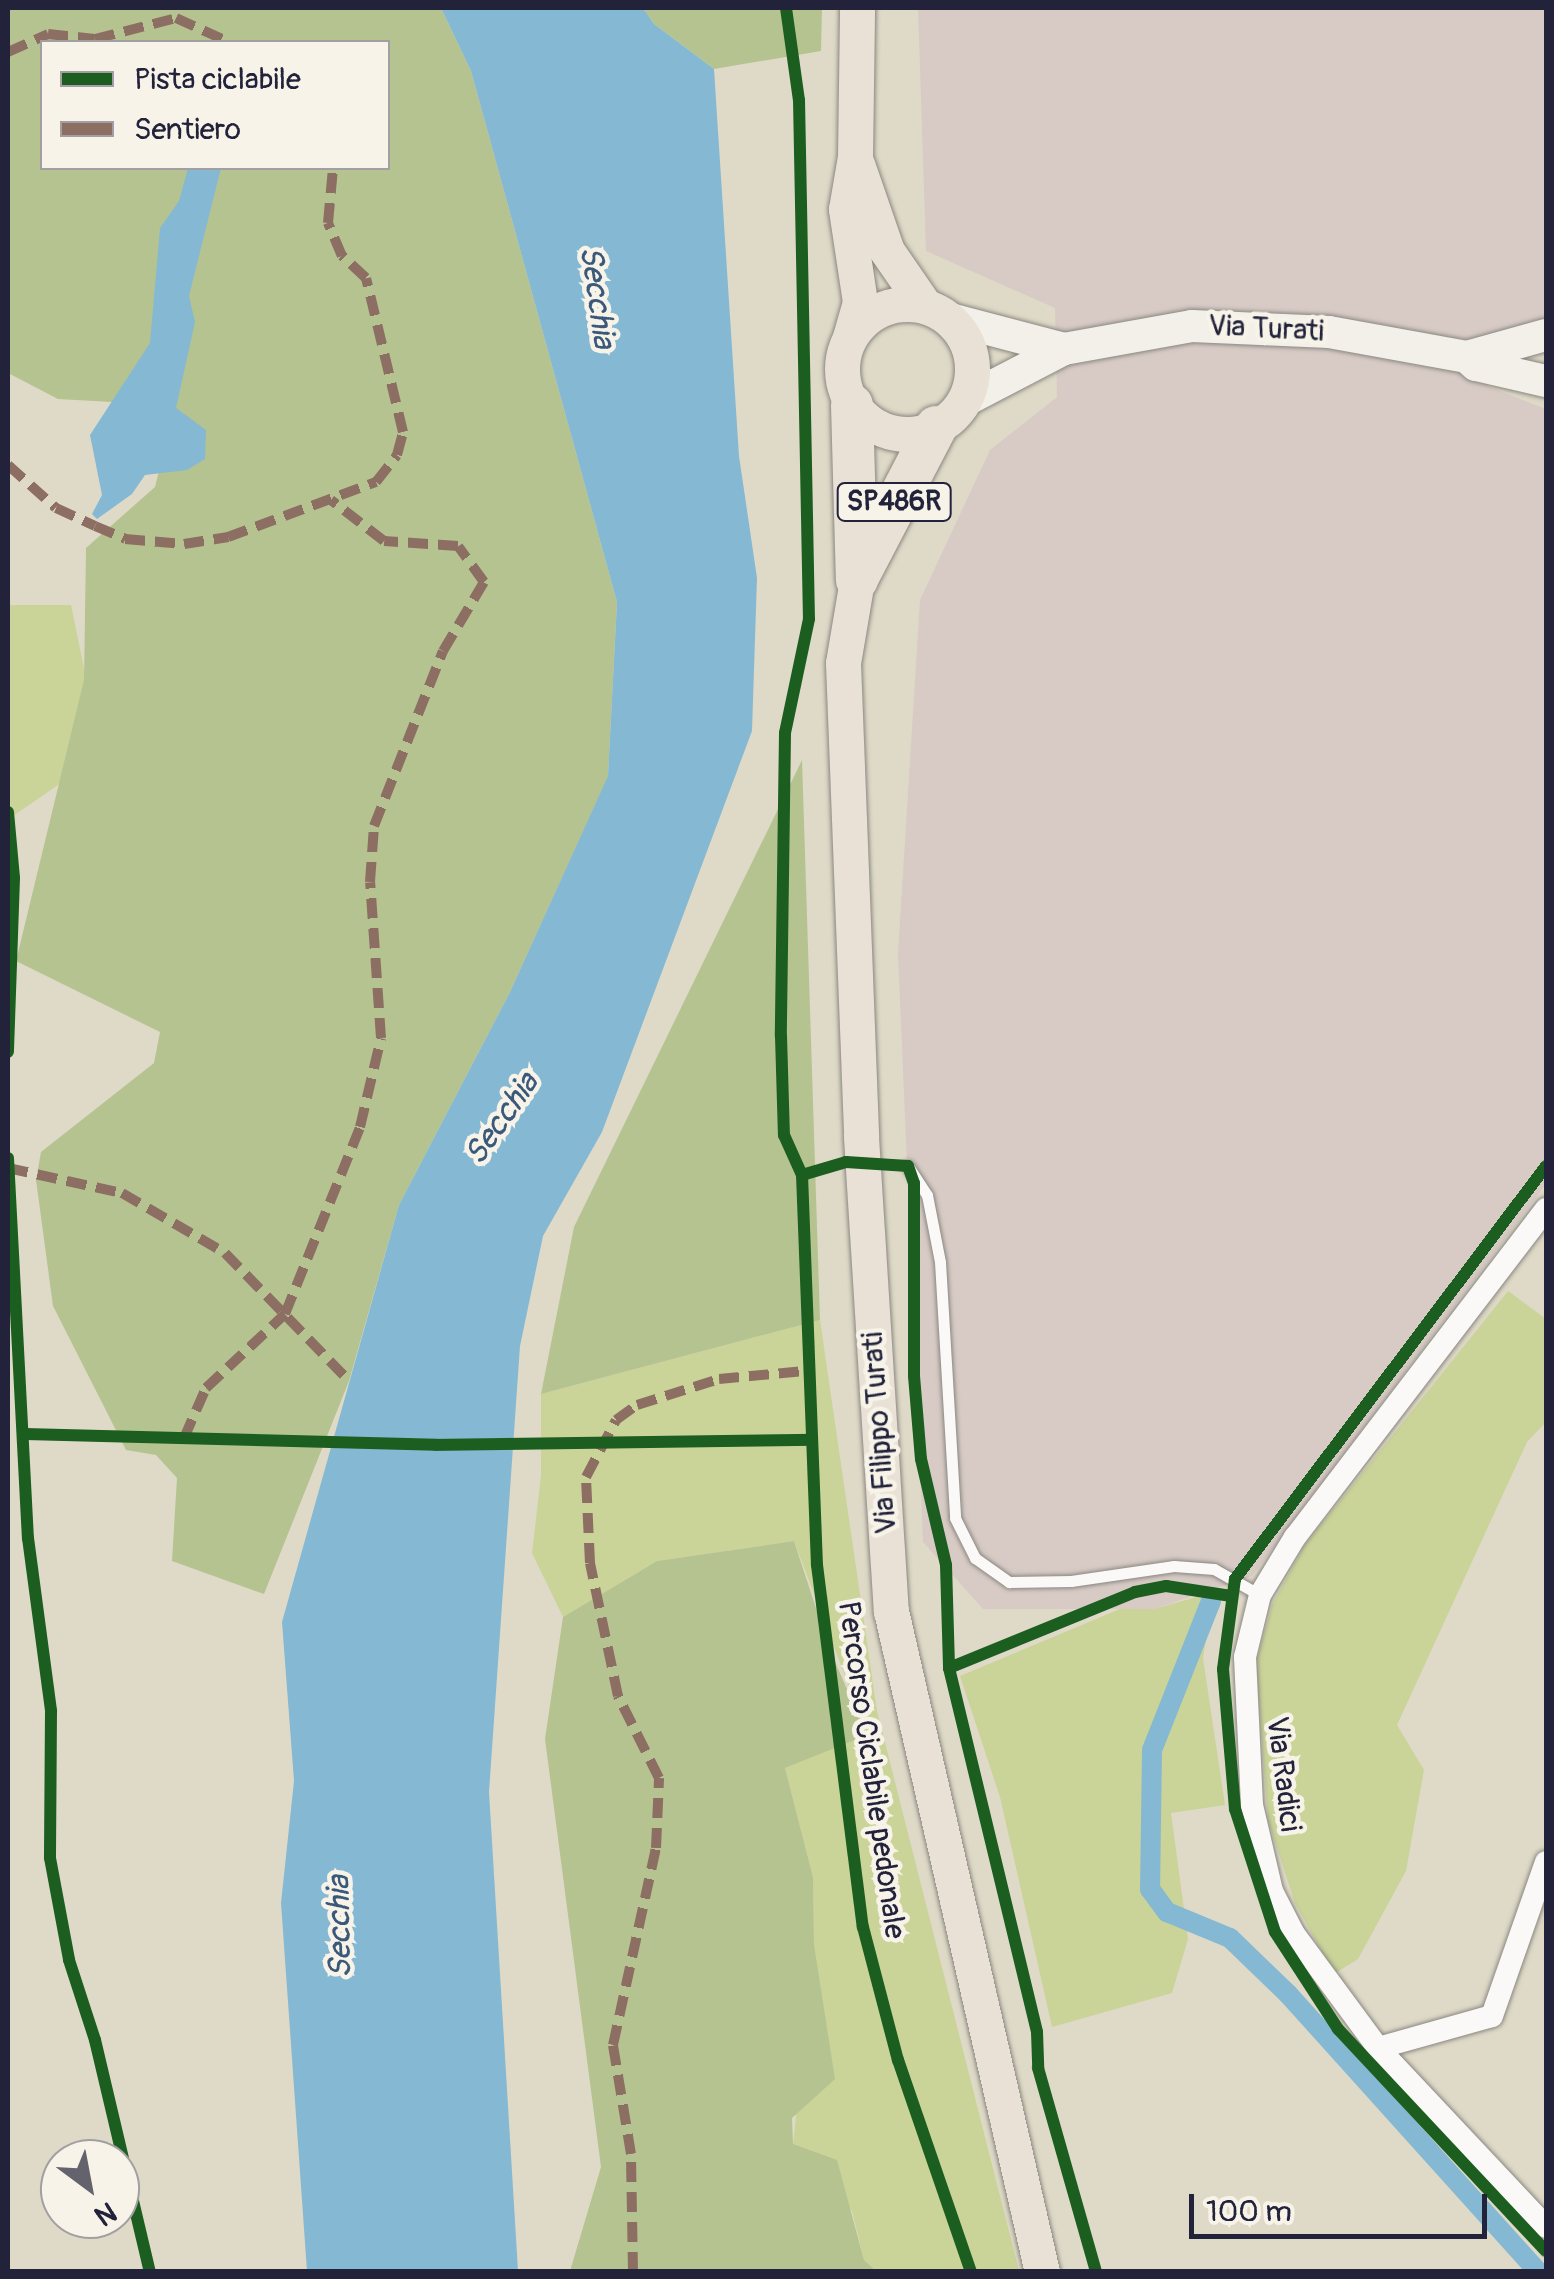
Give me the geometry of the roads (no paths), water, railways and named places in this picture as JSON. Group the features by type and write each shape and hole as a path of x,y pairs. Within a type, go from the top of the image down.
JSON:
{"highway":[{"name":"SP486R","path":"852,405 857,580"},
{"name":"SP486R","path":"857,580 950,414"}],"main road":[{"name":"SP486R","path":"852,405 842,360 860,302 846,209 855,156 857,8"},
{"name":"SP486R","path":"855,156 887,251 972,358 950,414"},
{"path":"850,338 882,309 938,313"},
{"path":"852,405 881,429 918,433 950,414"},
{"name":"Via Filippo Turati","path":"857,580 843,662 861,1137 891,1611 1042,2272"}],"street":[{"path":"938,313 1064,349"},
{"name":"Via Turati","path":"1064,349 1192,326 1329,332 1467,357 1546,334"},
{"path":"950,414 1064,349"},
{"name":"Via Turati","path":"1467,357 1476,365 1546,381"},
{"name":"Via Radici","path":"1546,1210 1295,1537 1260,1595 1245,1657 1245,1742 1272,1891 1317,1972 1378,2048 1546,2227"},
{"path":"1378,2048 1492,2016 1546,1862"}],"lane":[{"path":"908,1166 928,1195 940,1262 956,1518 975,1558 1009,1582 1072,1582 1174,1566 1214,1569 1260,1595"}],"water":[{"name":"Secchia","path":"441,8 643,8 654,24 714,69 739,456 757,578 752,731 602,1132 543,1236 520,1346 489,1792 518,2271 307,2271 281,1903 294,1781 282,1622 399,1205 510,992 608,776 617,602 471,71"},
{"path":"187,170 220,170 189,296 195,322 176,408 206,430 205,459 187,470 145,475 132,494 97,519 92,514 102,495 90,435 150,343 160,228 179,201"}],"waterway":[{"path":"1211,1601 1152,1750 1150,1889 1167,1912 1230,1938 1288,1994 1538,2272"}]}
